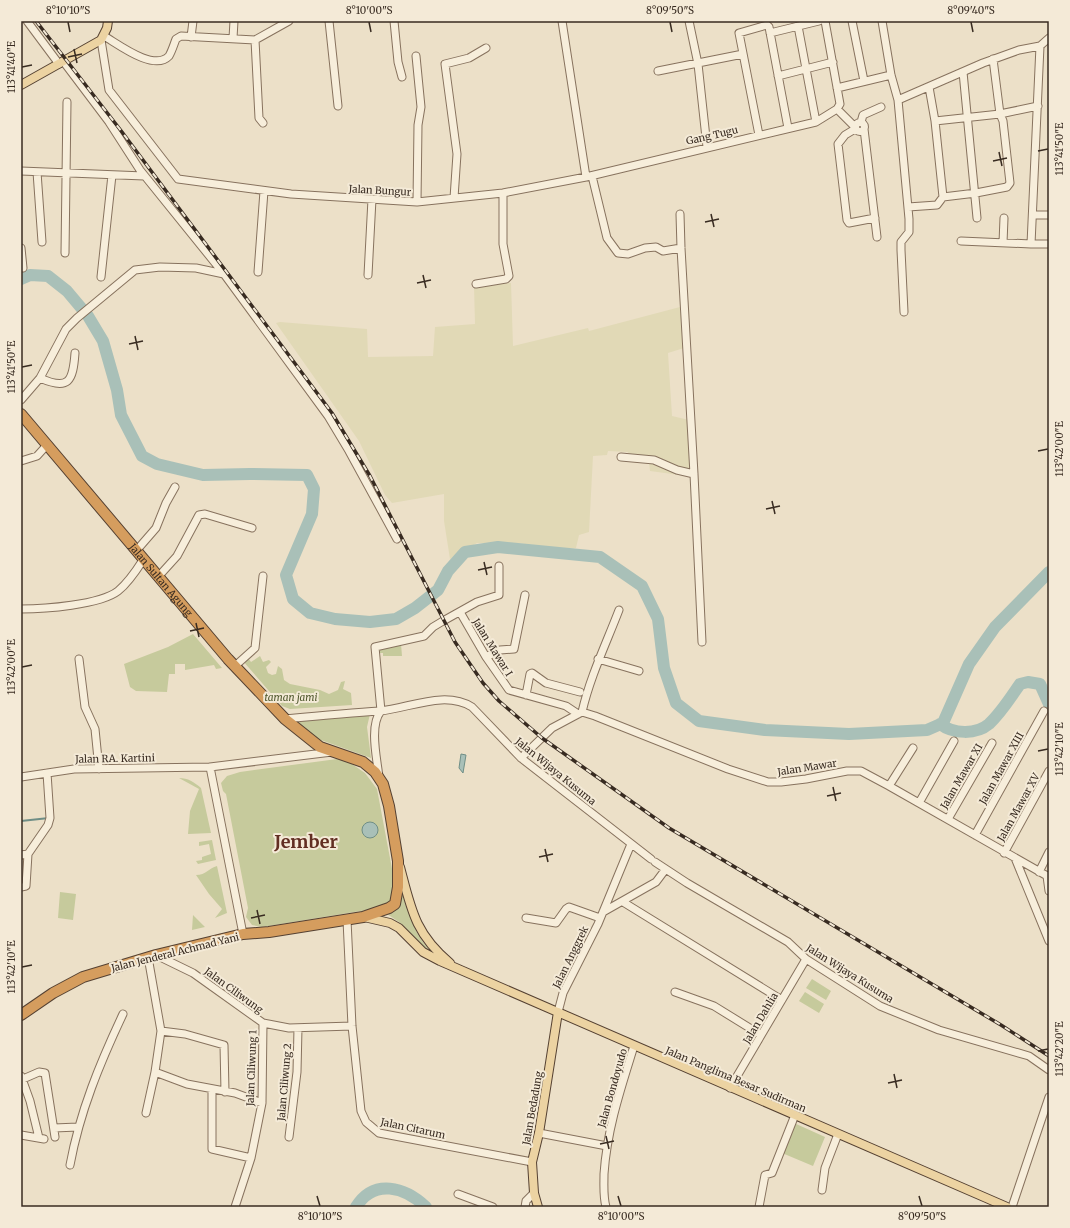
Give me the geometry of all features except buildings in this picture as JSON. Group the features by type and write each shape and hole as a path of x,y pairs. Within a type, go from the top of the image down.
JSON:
{"highway":[{"name":"Jalan Sultan Agung","path":"21,414 143,560 235,666 286,719 317,745 363,762 379,777 389,806 398,861 398,895 395,904 389,908 363,917"},
{"name":"Jalan Jenderal Achmad Yani","path":"21,1015 53,993 83,977 152,956 243,934 363,917"}],"main road":[{"path":"21,85 103,38 108,21"},
{"name":"Jalan Panglima Besar Sudirman","path":"398,861 410,903 421,931 435,950 456,969"},
{"name":"Jalan Panglima Besar Sudirman","path":"363,917 390,923 403,931 423,952 456,969 1007,1207"},
{"name":"Jalan Bedadung","path":"538,1207 534,1193 532,1162 539,1133 558,1012"}],"street":[{"path":"27,21 109,122 144,176 224,274 328,416 350,451 397,539"},
{"path":"191,37 193,21"},
{"path":"233,38 234,21"},
{"path":"103,38 150,61 163,60 168,56 176,38 181,36 257,39 289,21"},
{"path":"329,21 338,106"},
{"path":"394,21 398,62 402,77"},
{"path":"562,21 589,176 607,238 618,252 628,254 645,248 656,247 663,251 681,248"},
{"path":"688,21 698,64 707,147"},
{"path":"770,33 819,21"},
{"path":"825,21 837,88 838,108 859,127"},
{"path":"852,21 864,81"},
{"path":"882,21 891,75 898,97 908,207 909,232 901,242 904,312"},
{"path":"759,135 739,32 757,24 768,26 788,128"},
{"path":"798,26 816,122"},
{"name":"Jalan Bungur","path":"103,38 109,90 173,175 184,181 331,198 417,202 503,193 589,176"},
{"path":"898,97 929,87 993,59 1019,50 1040,46 1049,38"},
{"path":"257,39 259,118 263,123"},
{"path":"1031,244 1040,46"},
{"path":"454,198 457,154 444,64 469,58 486,48"},
{"path":"658,71 743,54"},
{"path":"416,56 421,107 418,125 417,202"},
{"path":"943,197 1007,187 1009,184 1003,121 1000,114 993,59"},
{"path":"778,76 833,62"},
{"path":"963,72 976,193 977,218"},
{"path":"837,88 891,75"},
{"path":"908,207 937,205 943,197 935,122 929,87"},
{"path":"65,253 67,102"},
{"path":"935,122 968,119 1038,106"},
{"path":"877,237 859,127 863,115 881,107"},
{"name":"Gang Tugu","path":"589,176 816,122 838,108"},
{"path":"859,127 845,135 838,144 847,220 849,222 875,218"},
{"path":"21,172 144,176"},
{"path":"37,172 42,242"},
{"path":"101,277 112,176"},
{"path":"258,272 264,190"},
{"path":"476,284 506,279 509,276 503,244 503,193"},
{"path":"368,275 372,199"},
{"path":"680,214 702,642"},
{"path":"1033,215 1049,215"},
{"path":"1003,243 1004,218"},
{"path":"961,241 1049,244"},
{"path":"21,248 23,268"},
{"path":"21,400 40,378 66,329 77,318 135,270 160,267 196,268 224,274"},
{"path":"40,378 54,384 59,384 69,380 74,373 76,353"},
{"path":"21,461 37,456 47,445"},
{"path":"620,457 654,460 677,470 694,474"},
{"path":"136,551 156,528 166,502 175,487"},
{"path":"158,577 178,556 199,515 205,514 252,528"},
{"path":"21,609 67,606 107,597 124,586 143,560"},
{"path":"379,777 375,732 376,720 381,711 375,647 424,636 433,627 478,602 500,594 499,566"},
{"path":"235,666 255,649 263,576"},
{"path":"486,657 500,650 514,649 525,595"},
{"path":"521,758 552,728 580,713 598,660 619,610"},
{"name":"Jalan Mawar I","path":"460,612 486,657 509,690 566,706 580,713"},
{"path":"79,659 84,707 95,729 99,769"},
{"path":"598,660 638,671"},
{"path":"526,695 530,674 532,673 546,683 580,692"},
{"name":"Jalan Wijaya Kusuma","path":"286,719 381,711 440,700 458,700 472,707 521,758 665,870 788,942 806,959 880,1006 939,1030 1029,1056 1049,1070"},
{"name":"Jalan Mawar XIII","path":"975,835 1044,711"},
{"name":"Jalan Mawar","path":"580,713 595,716 728,769 768,782 806,779 847,771 861,771 1048,877"},
{"path":"919,803 954,741"},
{"name":"Jalan Mawar XI","path":"948,819 992,743"},
{"path":"889,786 913,748"},
{"name":"Jalan RA. Kartini","path":"21,777 74,769 210,767 334,752"},
{"path":"210,767 243,934"},
{"name":"Jalan Mawar XV","path":"1004,852 1049,771"},
{"path":"21,887 26,886 28,882 25,854 43,834 48,825 50,798 48,773"},
{"name":"Jalan Anggrek","path":"558,1012 563,993 602,915 631,844"},
{"path":"1039,872 1049,852"},
{"path":"1015,858 1049,941"},
{"path":"526,918 556,923 569,907 602,915 656,882 665,870"},
{"path":"1048,877 1049,891"},
{"path":"623,902 782,1000"},
{"name":"Jalan Citarum","path":"348,920 352,1026 361,1111 366,1122 379,1133 532,1162"},
{"path":"146,1113 155,1072 161,1031 152,956"},
{"name":"Jalan Ciliwung","path":"152,956 193,973 263,1023 289,1028 352,1026"},
{"name":"Jalan Dahlia","path":"730,1088 806,959"},
{"path":"675,992 714,1006 762,1035"},
{"path":"70,1165 78,1127 94,1078 123,1014"},
{"name":"Jalan Ciliwung 1","path":"235,1207 251,1158 262,1103 263,1023"},
{"name":"Jalan Ciliwung 2","path":"289,1137 297,1072 298,1028"},
{"path":"161,1031 185,1034 224,1044 225,1092"},
{"name":"Jalan Bondoyudo","path":"606,1207 603,1196 607,1146 611,1120 634,1046"},
{"path":"21,1135 42,1139 22,1077 42,1072 45,1073 55,1137"},
{"path":"155,1072 187,1084 246,1096 262,1103"},
{"path":"212,1090 212,1149 251,1158"},
{"path":"1012,1207 1049,1097"},
{"path":"759,1207 765,1175 772,1173 795,1115"},
{"path":"54,1128 78,1127"},
{"path":"539,1133 607,1146"},
{"path":"822,1190 825,1168 838,1134"},
{"path":"525,1207 526,1201 534,1193"},
{"path":"458,1194 493,1207"}],"shaded area":[{"path":"511,283 513,346 588,328 589,331 680,307 684,348 668,353 672,416 689,420 694,477 650,471 649,462 630,460 628,452 608,451 607,455 593,456 589,532 579,535 576,548 562,549 518,543 477,543 450,559 444,521 444,494 392,503 385,495 359,441 276,323 280,322 367,329 368,357 433,356 435,327 475,324 474,286"}],"green space":[{"path":"193,634 222,668 216,669 214,665 185,670 185,664 175,664 175,674 169,674 167,692 136,691 130,687 124,664 168,647"},
{"path":"401,644 402,656 383,656 383,653 378,653 378,647"},
{"name":"taman jami","path":"260,656 263,662 269,660 271,662 266,667 268,673 272,675 276,674 278,666 282,669 284,680 290,684 320,690 329,694 338,690 341,682 345,681 343,689 351,693 352,705 290,709 282,706 243,661 248,658 251,662"},
{"path":"370,714 367,727 371,758 318,739 294,721"},
{"path":"337,759 349,762 365,773 377,789 396,890 390,902 379,908 262,927 252,925 246,917 248,908 226,794 223,791 221,783 227,776 240,772"},
{"path":"179,778 191,781 201,788 211,833 188,834 190,811 199,789"},
{"path":"212,840 216,860 198,864 196,861 202,860 202,857 211,854 209,844 199,846 199,842"},
{"path":"217,866 227,913 215,918 222,909 209,894 196,875 202,874"},
{"path":"403,887 413,924 422,940 435,955 429,953 399,922 387,914 400,902"},
{"path":"60,892 76,894 73,920 58,918"},
{"path":"193,915 205,927 192,930"},
{"path":"812,979 831,991 826,1000 806,988"},
{"path":"805,992 824,1004 819,1013 799,1001"},
{"path":"794,1123 825,1137 813,1166 782,1153"}],"water":[{"path":"461,754 466,755 463,773 459,768"},
{"path":"370,822 377,827 378,830 373,837 370,838 363,833 362,830 367,823"}],"waterway":[{"path":"21,279 30,275 48,276 67,291 88,316 103,341 117,390 121,415 142,456 157,464 203,475 307,475 314,489 312,514 286,575 293,599 310,613 335,619 370,622 396,619 415,608 438,590 448,571 465,552 498,547 600,557 642,586 658,619 664,668 676,703 699,721 765,730 849,734 927,730 943,723 969,664 995,627 1049,572"},
{"path":"940,724 951,730 964,732 984,728 998,715 1020,684 1028,682 1040,684 1049,704"},
{"path":"21,821 49,818"},
{"path":"356,1207 363,1198 372,1192 381,1189 390,1189 409,1194 426,1207"}],"railway":[{"path":"36,21 122,132 332,413 370,476 455,642 483,683 499,701 542,738 669,828 1001,1025 1049,1056"}],"district":[{"name":"Jember","path":"306,842"}]}
